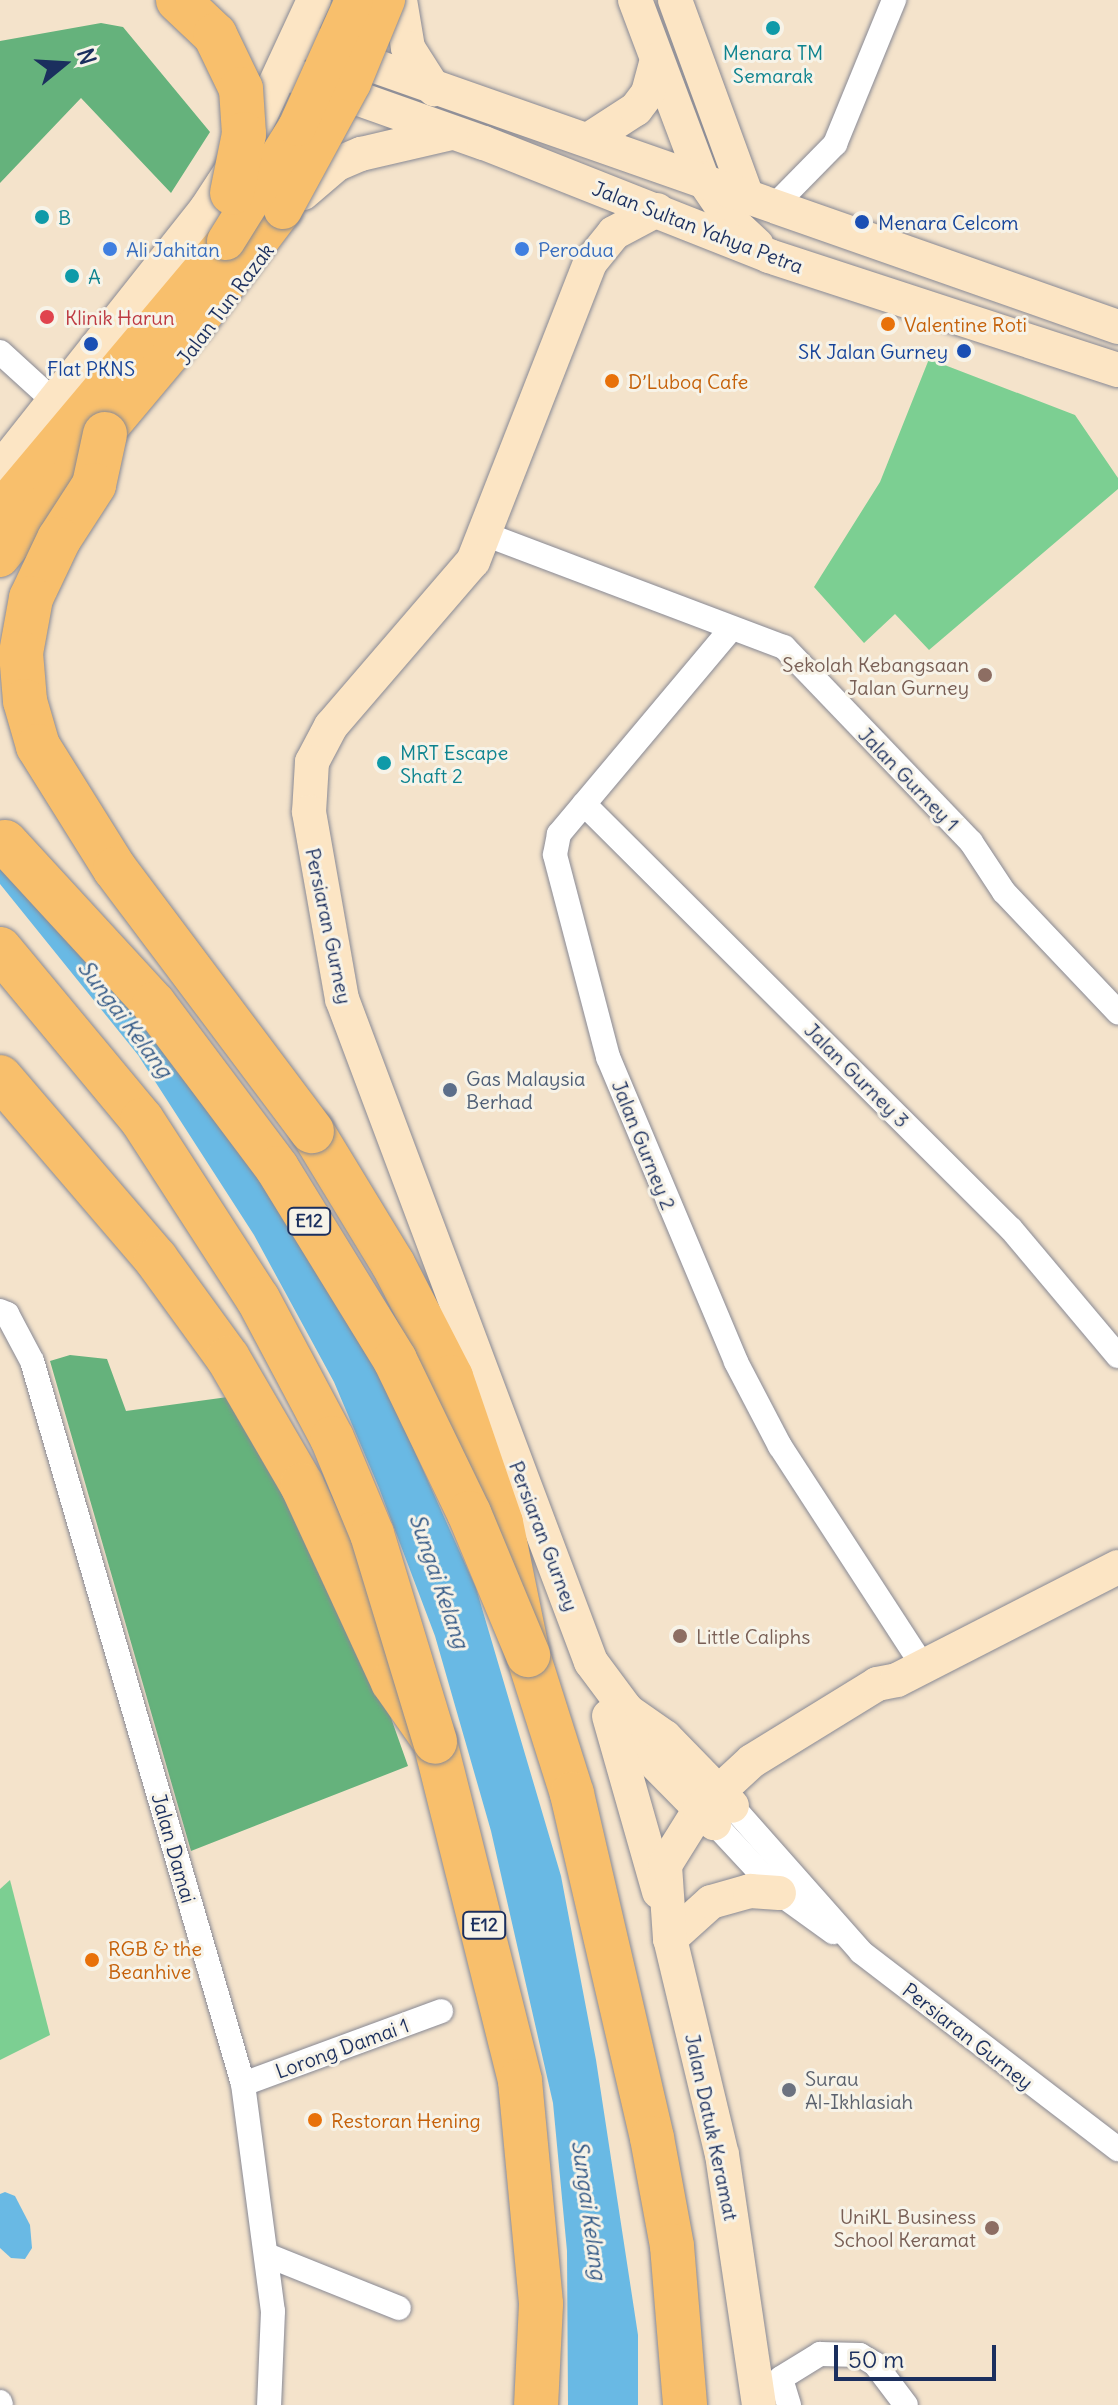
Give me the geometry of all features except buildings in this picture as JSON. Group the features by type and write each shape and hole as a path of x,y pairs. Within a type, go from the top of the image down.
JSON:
{"highway":[{"path":"178,0 215,35 241,89 244,134 226,241"},
{"path":"105,434 94,485 59,539 31,598 21,653 25,701 38,746 115,869 312,1131 393,1264 451,1377 501,1523 528,1655"},
{"name":"E12","path":"0,836 154,1004 277,1168 395,1360 469,1513 528,1655 572,1794 652,2138 672,2246 685,2405"},
{"name":"E12","path":"0,949 142,1120 258,1299 332,1438 372,1534 435,1742 520,2081 541,2304 536,2405"},
{"path":"0,1077 70,1153 156,1259 228,1358 302,1485 393,1682 435,1742"}],"main road":[{"path":"0,469 206,209 244,151 314,0"},
{"name":"Jalan Tun Razak","path":"0,510 226,241 297,127 354,0"},
{"name":"Jalan Tun Razak","path":"0,558 105,434 283,210 352,83 386,0"},
{"name":"Jalan Tun Razak","path":"0,573 190,354 303,193 355,98 399,0"},
{"path":"399,0 408,48 434,89"},
{"path":"635,0 702,178 732,222 769,256"},
{"path":"675,0 760,200"},
{"path":"298,39 434,89 702,178 1118,327"},
{"path":"588,140 636,109 648,93 657,60"},
{"name":"Jalan Sultan Yahya Petra","path":"283,72 455,133 769,256 1118,370"},
{"path":"303,193 337,164 361,154 455,133"},
{"name":"Persiaran Gurney","path":"587,184 594,221 590,263 473,561 331,726 312,762 311,839 342,999 591,1662 626,1709 649,1757 716,1807"},
{"name":"Persiaran Gurney","path":"590,263 614,233 657,210"},
{"name":"Jalan Datuk Keramat","path":"759,2405 722,2155 670,1939 670,1897 665,1865 752,1761 877,1684 910,1673 1118,1567"},
{"path":"591,1662 638,1805 670,1939 711,1902 750,1891 779,1893"}],"street":[{"path":"760,200 835,144 894,0"},
{"path":"0,352 55,402"},
{"name":"Jalan Gurney 1","path":"482,533 784,647 971,842 1004,892 1118,1012"},
{"name":"Jalan Gurney 2","path":"731,629 559,834 555,855 610,1063 761,1413 910,1673"},
{"name":"Jalan Gurney 3","path":"584,804 1011,1229 1118,1356"},
{"name":"Jalan Damai","path":"0,1311 7,1314 32,1361 243,2084 267,2255 274,2360 269,2405"},
{"path":"716,1807 779,1893 861,1952"},
{"name":"Persiaran Gurney","path":"716,1807 861,1952 1118,2149"},
{"name":"Lorong Damai 1","path":"243,2084 441,2011"},
{"path":"267,2255 399,2308"},
{"path":"748,2337 781,2378 789,2405"},
{"path":"781,2378 820,2354 860,2355 875,2364 906,2405"}],"green space":[{"path":"101,23 123,27 210,132 171,193 81,98 0,183 0,41"},
{"path":"929,359 1075,415 1118,478 1118,489 929,650 895,614 864,643 814,587 880,482"},
{"path":"70,1355 107,1359 126,1411 235,1396 379,1684 408,1766 191,1851 50,1361"},
{"path":"10,1880 50,2035 0,2060 0,1889"}],"water":[{"name":"Sungai Kelang","path":"0,844 254,1158 376,1365 476,1588 561,1876 596,2060 638,2335 638,2405 568,2405 567,2251 553,2103 491,1831 435,1636 379,1488 334,1382 254,1235 138,1055 0,884"},
{"path":"5,2192 15,2196 30,2225 32,2248 25,2259 11,2258 0,2248 0,2194"}],"place":[{"name":"Menara TM Semarak","path":"773,28"},
{"name":"B","path":"42,217"},
{"name":"Menara Celcom","path":"862,222"},
{"name":"Ali Jahitan","path":"110,249"},
{"name":"Perodua","path":"522,249"},
{"name":"A","path":"72,276"},
{"name":"Klinik Harun","path":"47,317"},
{"name":"Valentine Roti","path":"888,324"},
{"name":"Flat PKNS","path":"91,344"},
{"name":"SK Jalan Gurney","path":"964,351"},
{"name":"D’Luboq Cafe","path":"612,381"},
{"name":"Sekolah Kebangsaan Jalan Gurney","path":"985,675"},
{"name":"MRT Escape Shaft 2","path":"384,763"},
{"name":"Gas Malaysia Berhad","path":"450,1090"},
{"name":"Little Caliphs","path":"680,1636"},
{"name":"RGB & the Beanhive","path":"92,1960"},
{"name":"Surau Al-Ikhlasiah","path":"789,2090"},
{"name":"Restoran Hening","path":"315,2120"},
{"name":"UniKL Business School Keramat","path":"992,2228"}]}
